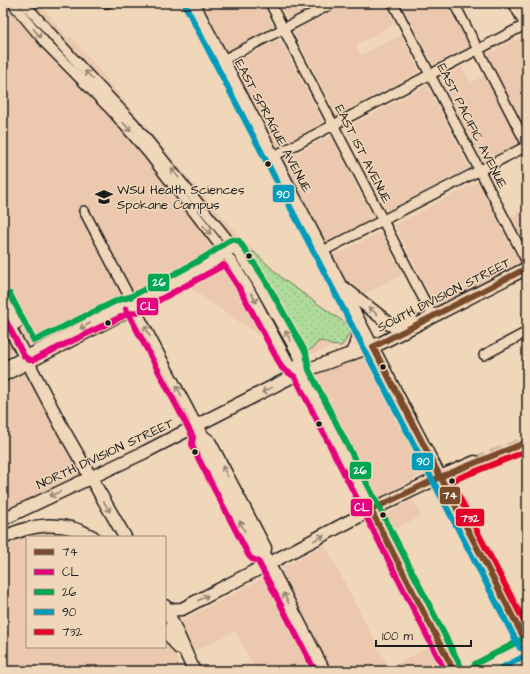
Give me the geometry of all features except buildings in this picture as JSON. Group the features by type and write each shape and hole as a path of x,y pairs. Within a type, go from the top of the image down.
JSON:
{"main road":[{"name":"EAST SPRAGUE AVENUE","path":"193,3 274,156 527,645"},
{"path":"515,3 527,25"},
{"name":"SOUTH DIVISION STREET","path":"373,347 527,268"},
{"path":"340,285 391,325 398,326 415,317 433,317"},
{"path":"3,298 30,358"},
{"path":"3,315 30,358 94,476 124,536"},
{"path":"350,355 356,345 357,316"},
{"name":"NORTH DIVISION STREET","path":"3,519 145,452 200,431 301,372 373,347"},
{"path":"200,431 200,444 207,459 256,552 266,560 324,671"},
{"path":"192,667 166,609 182,609 266,560 440,477 475,462"},
{"path":"3,538 25,528 56,524 72,528 91,536"},
{"path":"166,631 192,667"}],"street":[{"path":"12,3 47,45 112,111 139,141 196,218 226,254 248,287 289,363 301,372"},
{"path":"24,3 77,63 134,122 234,247 257,282 299,357 301,372 454,671"},
{"name":"EAST 1ST AVENUE","path":"270,3 433,317"},
{"path":"223,60 333,3"},
{"name":"EAST PACIFIC AVENUE","path":"393,3 527,262"},
{"path":"323,251 527,146 454,3"},
{"path":"274,156 333,124 527,25"},
{"path":"84,211 200,431"},
{"path":"3,377 30,358 122,307 133,305 213,262 234,247"},
{"path":"484,355 527,332"},
{"path":"3,367 30,358"},
{"path":"479,671 527,645"}],"shaded area":[{"name":"WSU Health Sciences Spokane Campus","path":"3,3 39,3 68,38 71,36 181,169 246,244 283,278 348,325 352,332 348,345 342,347 331,347 312,354 306,353 282,366 269,342 169,274 3,358"},
{"path":"202,3 262,3 273,27 228,52 222,47 221,40"},
{"path":"279,3 321,3 288,19"},
{"path":"348,3 384,3 395,24 356,45 361,55 401,35 419,72 339,114 336,113 294,33 296,30"},
{"path":"401,3 448,3 469,46 434,65"},
{"path":"521,37 524,37 527,43 527,133 487,56 487,54"},
{"path":"278,40 281,41 323,122 280,146 276,146 272,142 271,136 238,73 232,66 234,60 242,58"},
{"path":"462,67 470,83 485,75 520,141 519,143 485,161 482,159 441,80"},
{"path":"426,86 428,87 469,168 387,211 345,129"},
{"path":"330,136 332,137 373,218 337,238 334,242 328,244 323,241 313,223 313,217 287,168 282,163 281,157 290,151 297,153"},
{"path":"475,183 478,183 515,254 519,258 520,263 518,266 437,307 395,225"},
{"path":"527,208 527,251 523,239 511,216"},
{"path":"378,233 381,234 403,274 359,297 353,294 334,261 334,255"},
{"path":"363,356 368,356 370,358 428,471 384,495 378,500 376,500 312,376 319,371 354,361"},
{"path":"23,373 27,373 57,433 62,436 81,473 80,476 73,481 54,486 3,512 3,383"},
{"path":"413,499 421,516 392,531 386,515"},
{"path":"53,529 78,536 26,536 26,648 166,648 166,642 178,660 181,671 3,671 3,545 23,535"},
{"path":"325,545 389,668 431,646 436,656 441,658 448,671 333,671 281,570 282,568"},
{"path":"265,578 313,671 256,671 235,631 195,651 189,640 186,638 179,622"},
{"path":"524,657 527,658 527,671 502,671 505,667"}],"green space":[{"path":"253,251 284,280 348,325 350,333 341,346 331,345 322,341 318,342 313,348 302,353 273,297 247,256"}],"tunnel":[{"path":"475,462 527,442"}],"transit line":[{"name":"90","path":"186,7 520,648"},
{"name":"26","path":"10,294 34,341 118,300 130,297 198,261 229,241 239,241 264,278 306,353 309,370 461,667"},
{"name":"CL","path":"3,315 24,356 29,360 33,360 125,315 137,312 224,265 241,291 282,368 295,377 445,671"},
{"name":"74","path":"373,347 527,268"},
{"name":"CL","path":"126,309 193,437 193,448 249,556 258,561 315,671"},
{"name":"74","path":"373,347 527,644"},
{"name":"74","path":"371,510 440,477 527,442"},
{"name":"732","path":"527,451 451,481 527,627"},
{"name":"74","path":"371,510 454,671"},
{"name":"26","path":"475,664 523,639"},
{"name":"90","path":"496,671 527,655"}],"place":[{"name":"WSU Health Sciences Spokane Campus","path":"104,197"}]}
